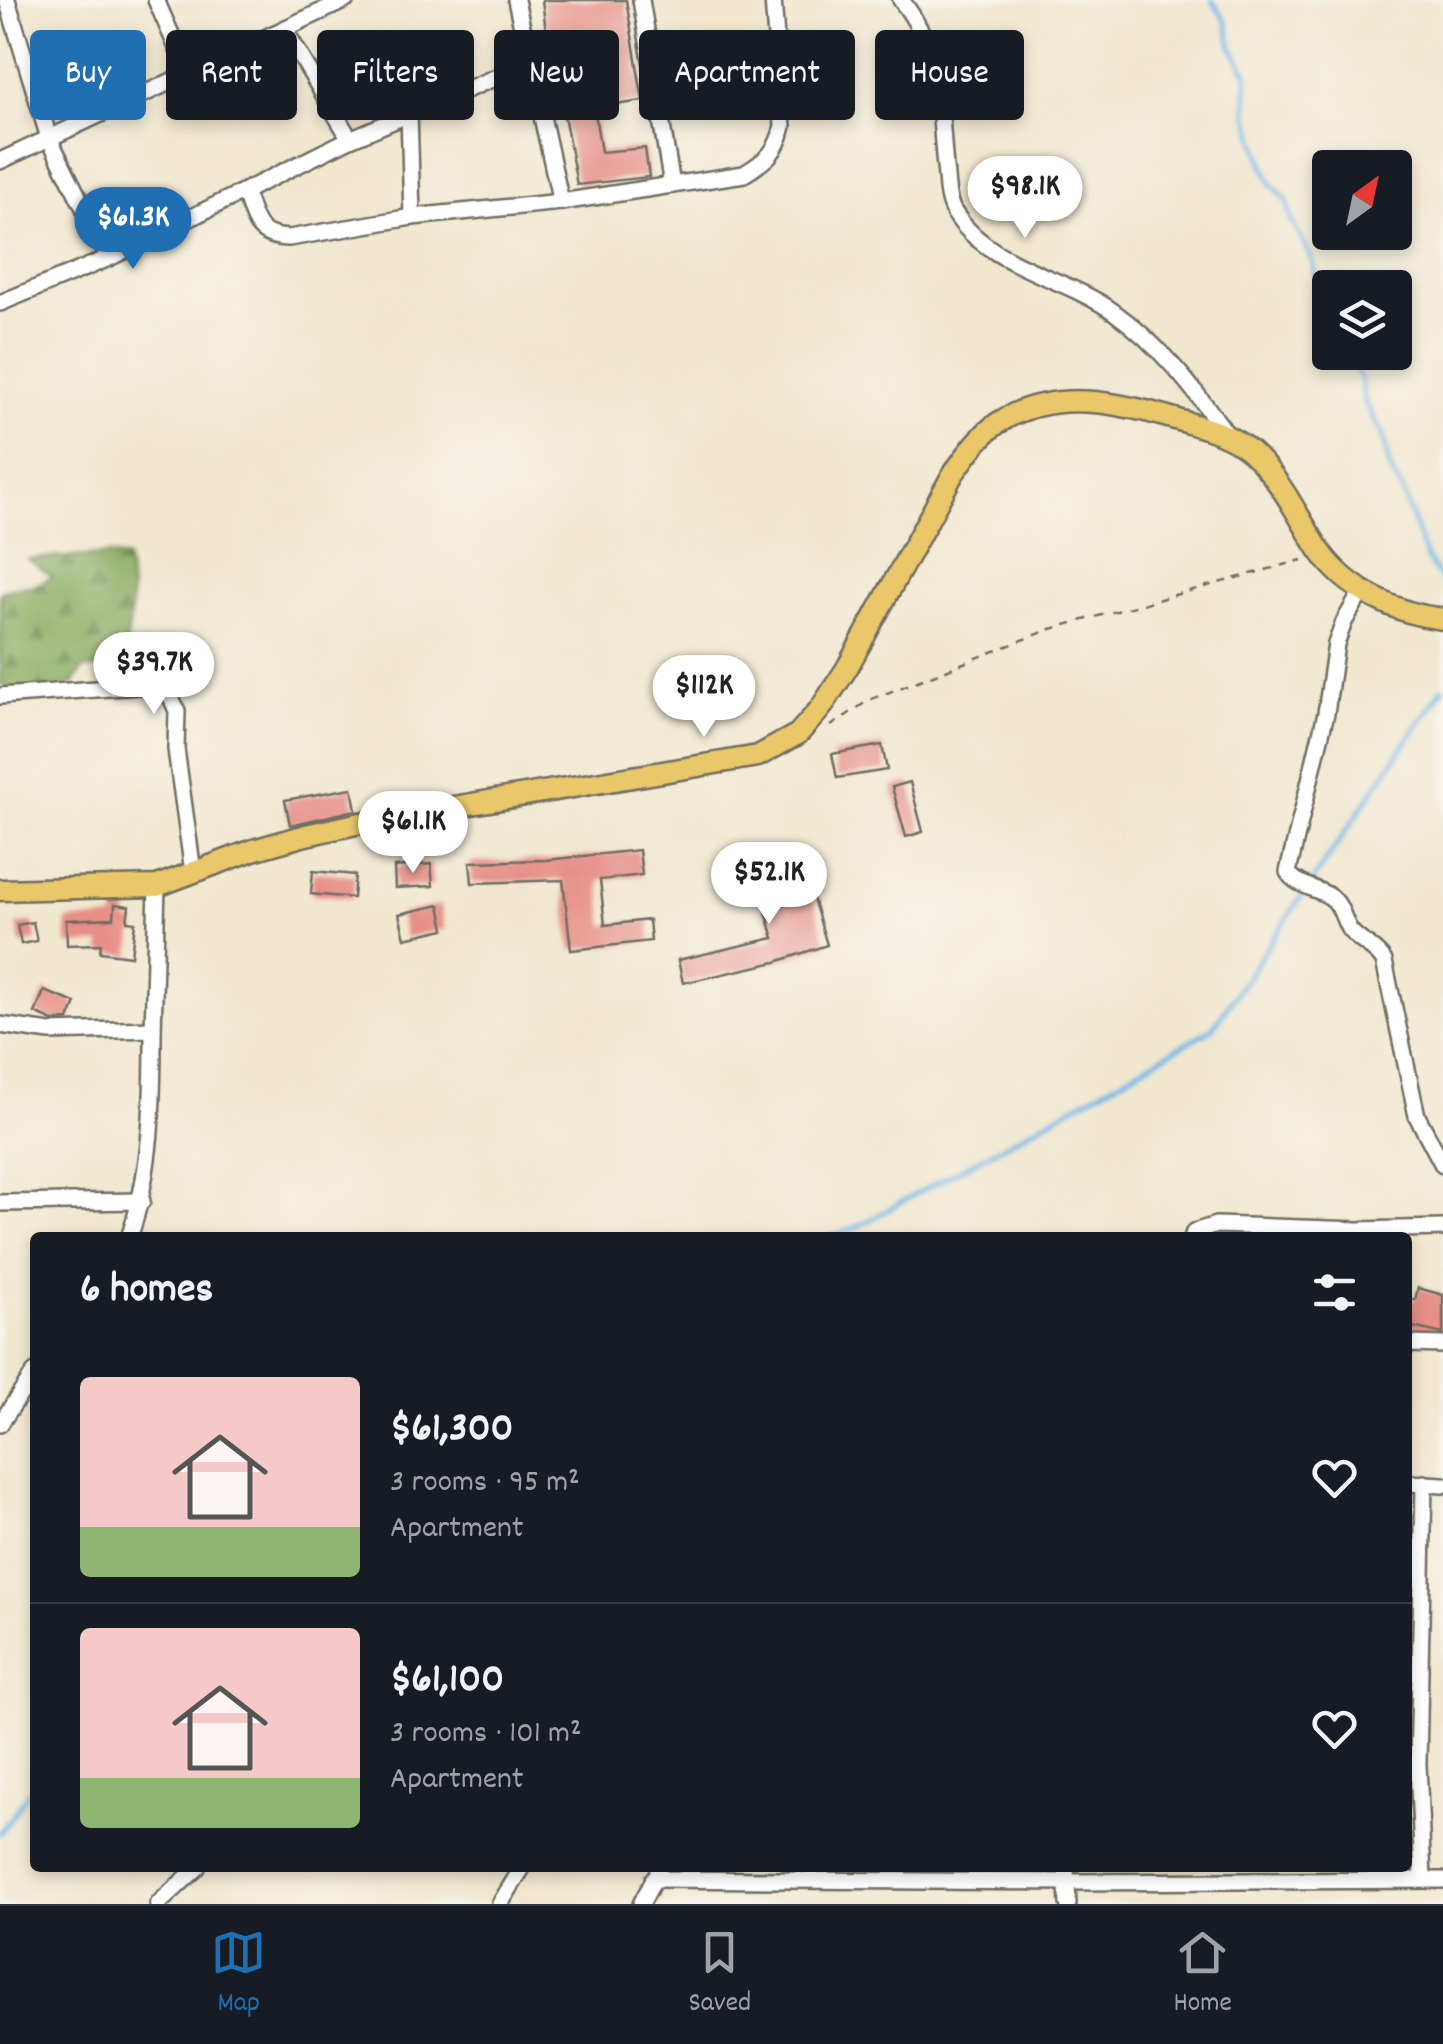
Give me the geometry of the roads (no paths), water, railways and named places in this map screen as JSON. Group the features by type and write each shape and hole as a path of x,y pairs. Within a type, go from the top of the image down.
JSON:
{"main road":[{"path":"0,890 157,886 253,850 370,821 758,756 798,734 820,708 847,668 952,474 975,444 998,424 1029,408 1058,401 1140,409 1228,436 1249,450 1274,476 1323,555 1344,576 1390,607 1443,618"}],"street":[{"path":"7,0 50,138 109,258"},
{"path":"156,0 169,30"},
{"path":"285,30 346,0"},
{"path":"516,0 524,30"},
{"path":"641,0 672,184"},
{"path":"245,193 257,228 272,238 289,238 412,217 561,202 744,174 767,160 778,146 783,126 773,0"},
{"path":"902,0 935,61 950,208 972,235 993,250 1112,310 1159,349 1228,436"},
{"path":"297,50 350,139"},
{"path":"0,161 166,83"},
{"path":"0,302 109,258 392,120"},
{"path":"409,120 412,217"},
{"path":"544,120 561,202"},
{"path":"1364,589 1336,644 1326,712 1288,872 1292,879 1332,898 1350,930 1361,942 1376,949 1384,961 1418,1116 1443,1166"},
{"path":"0,696 151,684 168,688 177,710 176,749 193,872"},
{"path":"131,1232 142,1201 150,1126 157,886"},
{"path":"0,1025 50,1032 153,1030"},
{"path":"0,1204 142,1201"},
{"path":"1194,1232 1216,1225 1443,1228"},
{"path":"1412,1344 1443,1345"},
{"path":"0,1424 30,1379"},
{"path":"1423,1880 1413,1764 1416,1483 1443,1486"},
{"path":"158,1904 193,1872"},
{"path":"500,1904 520,1872"},
{"path":"641,1904 657,1873 1443,1880"},
{"path":"1066,1875 1068,1904"}],"waterway":[{"path":"1212,0 1227,23 1232,48 1247,73 1247,111 1265,169 1287,201 1291,220 1315,270"},
{"path":"1355,370 1426,557 1443,582"},
{"path":"843,1232 1212,1029 1443,688"},
{"path":"0,1833 30,1791"}]}
